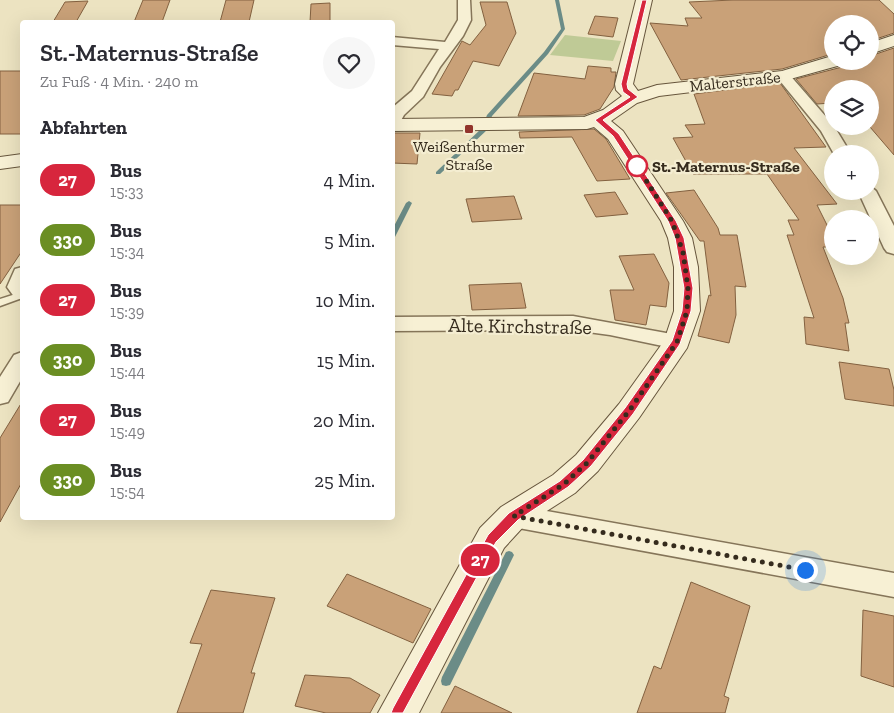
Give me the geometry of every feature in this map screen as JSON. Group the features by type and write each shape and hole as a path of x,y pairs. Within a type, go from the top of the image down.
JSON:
{"street":[{"path":"395,116 419,92 434,64 463,25 466,9 464,0"},
{"path":"395,124 573,124 598,120 635,97 625,90 624,84 644,0"},
{"path":"879,46 894,40"},
{"path":"395,41 449,46"},
{"name":"Malterstraße","path":"635,97 672,88 783,76 824,64"},
{"path":"783,76 828,129 838,145"},
{"path":"398,713 492,538 514,516 564,484 587,463 629,411 677,342 687,311 688,288 680,238 672,221 616,135 598,120"},
{"path":"0,163 20,160"},
{"path":"872,200 882,217 894,248"},
{"path":"20,279 17,287 20,291"},
{"name":"Alte Kirchstraße","path":"395,324 573,323 610,328 677,342"},
{"path":"0,396 20,363"},
{"path":"514,516 894,585"}],"lane":[{"path":"0,303 20,295"}],"green space":[{"path":"565,35 621,41 613,61 550,55"}],"building":[{"path":"143,0 170,0 163,20 135,20"},
{"path":"226,0 254,0 249,20 221,20"},
{"path":"733,0 879,0 894,14 894,33 879,38 879,15 824,15 824,56 782,69 681,80 650,23 688,26 685,18 702,18 689,2"},
{"path":"88,1 77,20 54,20 65,2"},
{"path":"480,2 507,2 516,33 499,66 473,61 458,90 455,90 452,96 432,94 462,41 470,45 486,25"},
{"path":"330,3 330,20 310,20 311,4"},
{"path":"595,16 618,18 613,37 588,34"},
{"path":"894,48 894,155 877,135 879,135 879,80 824,80 824,104 817,104 796,79 830,70 879,70 879,53"},
{"path":"588,66 611,68 611,72 616,72 614,87 600,109 584,115 518,116 534,73 585,79"},
{"path":"0,71 20,71 20,134 0,134"},
{"path":"780,83 825,145 824,147 794,148 824,187 824,200 834,200 837,204 817,205 824,219 824,265 830,265 843,298 849,323 845,323 849,351 806,344 804,317 814,318 787,235 794,235 788,220 799,220 767,174 693,174 673,138 693,137 685,125 705,124 694,94"},
{"path":"594,129 606,139 630,179 597,181 572,137 520,138 519,132"},
{"path":"395,133 420,133 417,164 395,163"},
{"path":"694,190 718,228 720,235 737,235 746,287 735,286 736,315 729,343 698,336 709,295 711,296 704,241 700,241 666,193"},
{"path":"615,192 628,214 596,217 584,195"},
{"path":"514,196 522,219 472,222 466,199"},
{"path":"0,205 20,205 20,254 0,284"},
{"path":"654,254 669,283 666,307 650,305 646,325 615,320 610,290 634,290 619,256"},
{"path":"521,283 526,308 472,310 469,285"},
{"path":"839,362 889,369 894,390 894,406 845,399"},
{"path":"20,405 20,486 0,522 0,438"},
{"path":"347,574 431,609 413,643 327,606"},
{"path":"691,582 750,606 724,696 729,698 725,713 637,713 654,666 661,669"},
{"path":"211,590 275,598 251,673 255,673 243,713 177,713 202,644 190,643"},
{"path":"863,610 894,616 894,687 861,676"},
{"path":"305,675 350,678 380,695 370,713 326,713 295,706"},
{"path":"455,686 512,713 441,713"}],"waterway":[{"path":"438,173 485,129 489,116 546,53 563,29 557,0"},
{"path":"395,231 409,203"},
{"path":"446,681 509,555"}],"bus line":[{"name":"27","path":"398,713 492,538 514,516 564,484 587,463 629,411 677,342 687,311 688,288 680,238 672,221 616,135 609,127 598,120 635,97 627,93 624,84 644,0"}],"place":[{"name":"Weißenthurmer Straße","path":"469,129"},
{"name":"St.-Maternus-Straße","path":"637,166"}],"route":[{"path":"637,166 672,221 680,238 688,288 687,311 677,342 629,411 587,463 564,484 514,516 805,570"}]}
